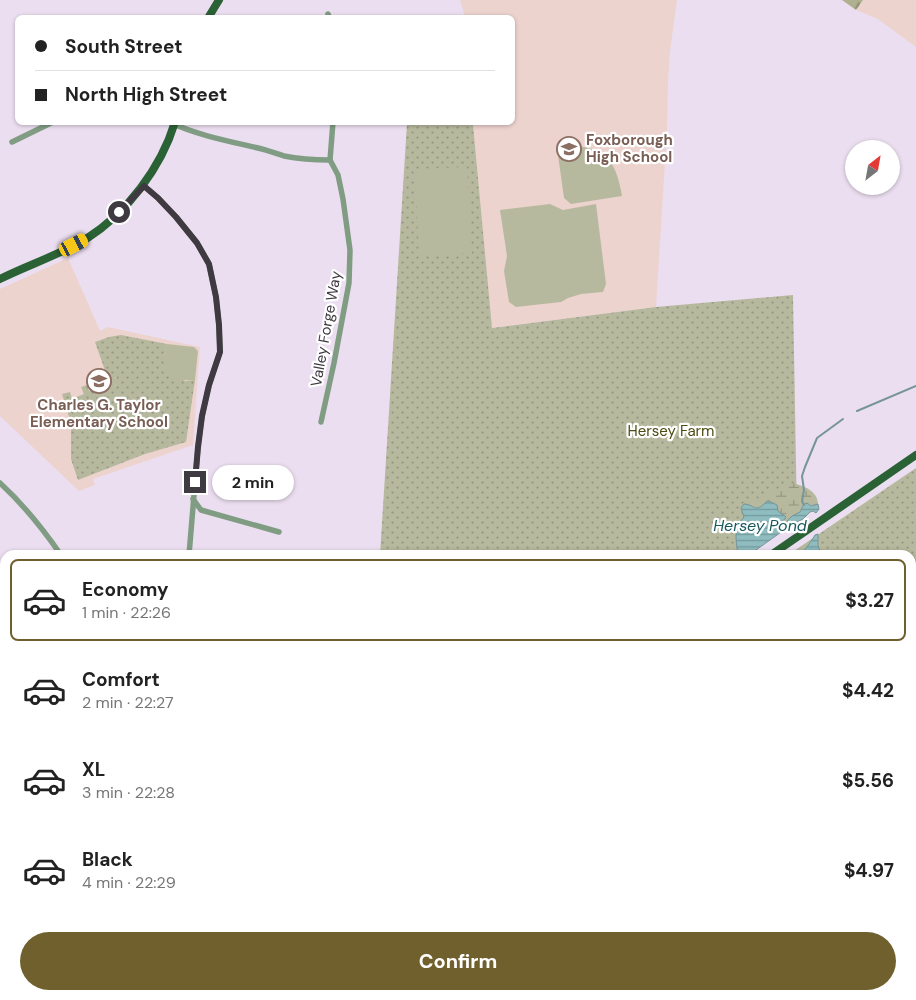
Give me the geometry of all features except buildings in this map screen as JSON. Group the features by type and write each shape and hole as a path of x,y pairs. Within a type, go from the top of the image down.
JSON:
{"main road":[{"path":"210,15 219,0"},
{"path":"0,279 87,238 119,212 144,186 165,148 172,125"},
{"path":"778,550 916,455"}],"street":[{"path":"12,142 47,125"},
{"path":"178,125 211,137 286,156 330,160"},
{"name":"Valley Forge Way","path":"321,422 349,283 350,250 343,199 338,175 330,160 333,125"},
{"path":"144,186 176,217 197,243 209,264 216,297 220,352 209,385 202,416 189,550"},
{"path":"0,482 29,514 57,550"},
{"path":"194,499 200,510 279,532"}],"shaded area":[{"name":"Foxborough High School","path":"460,0 677,0 670,51 656,307 492,328 474,168 471,125 515,125 515,15 464,15"},
{"path":"863,0 916,0 916,47 878,19 856,10"},
{"name":"Charles G. Taylor Elementary School","path":"68,258 100,331 108,327 200,347 193,445 93,479 95,485 79,491 0,416 0,289"}],"green space":[{"path":"842,0 863,0 856,10"},
{"name":"Hersey Farm","path":"407,125 473,125 492,328 656,307 793,295 797,520 753,550 380,550"},
{"path":"573,146 595,150 608,159 617,175 622,196 571,204 564,198 557,148"},
{"path":"467,167 472,253 419,255 415,169"},
{"path":"550,204 563,210 596,204 606,284 603,292 581,294 561,302 516,307 509,302 504,271 507,256 500,210"},
{"path":"121,335 167,344 164,355 185,381 195,380 186,442 145,454 78,480 71,459 71,423 62,394 70,392 72,399 84,394 81,387 87,385 89,391 95,389 98,398 116,385 115,378 117,377 108,379 95,342"},
{"path":"167,344 194,347 198,351 195,380 178,379 167,372 164,353"},
{"path":"114,377 118,382 112,389 98,398 95,389 108,379"},
{"path":"916,468 916,550 795,550"},
{"path":"793,483 813,492 818,504 811,506 808,504 798,514 792,516 782,527 782,520 785,519 771,502 756,508 744,504 759,498 771,490"}],"water":[{"name":"Hersey Pond","path":"767,501 777,505 778,511 786,517 781,522 781,527 792,516 800,512 803,505 807,503 811,506 818,504 819,509 816,513 810,512 803,519 791,525 756,550 737,550 736,530 744,517 741,508 744,504 756,508"},
{"path":"818,534 820,550 804,550 808,545 815,535"}],"waterway":[{"path":"857,411 916,386"},
{"path":"804,505 802,501 804,490 802,476 817,438 843,419"}],"place":[{"name":"Foxborough High School","path":"569,149"},
{"name":"Charles G. Taylor Elementary School","path":"99,381"}],"route":[{"path":"119,212 144,186 176,217 197,243 209,264 216,297 220,352 209,385 202,416 195,482"}]}
